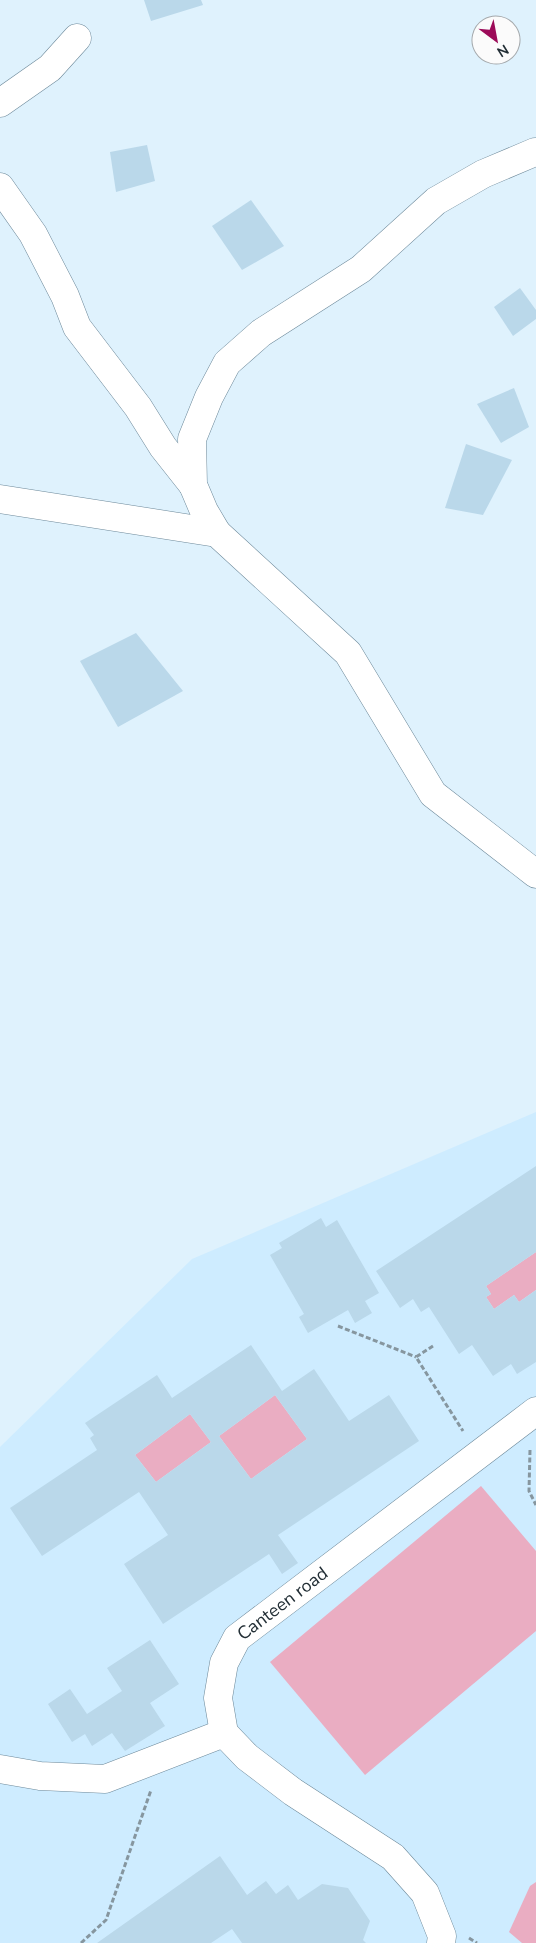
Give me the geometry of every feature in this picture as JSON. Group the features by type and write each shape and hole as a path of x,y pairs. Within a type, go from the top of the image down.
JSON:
{"street":[{"path":"0,102 50,68 77,38"},
{"path":"193,485 192,439 208,397 227,363 261,333 361,269 436,200 483,174 535,152"},
{"path":"0,187 32,234 65,296 77,327 138,407 163,447 193,485 204,511 217,533 348,653 434,794 536,874"},
{"path":"0,499 217,533"},
{"name":"Canteen road","path":"224,1733 218,1698 224,1663 237,1638 534,1413"},
{"path":"0,1769 40,1776 106,1779 224,1733 248,1757 293,1792 393,1857 425,1893 442,1936 441,1943"}],"path":[{"path":"338,1326 416,1357 478,1455"},
{"path":"416,1357 433,1346"},
{"path":"534,1413 528,1491 536,1505"},
{"path":"81,1943 106,1920 163,1757"}],"shaded area":[{"path":"536,1112 536,1943 0,1943 0,1447 192,1259"},
{"path":"536,1252 536,1290 519,1302 514,1295 494,1309 486,1297 491,1294 486,1286"},
{"path":"275,1395 307,1439 251,1479 219,1436"},
{"path":"190,1414 211,1442 156,1482 135,1455"},
{"path":"481,1486 536,1551 536,1631 365,1775 270,1662"},
{"path":"536,1882 536,1943 522,1943 509,1932 530,1886"}],"building":[{"path":"144,0 201,0 203,5 151,21"},
{"path":"147,145 155,181 116,192 110,152"},
{"path":"251,200 284,246 242,270 212,226"},
{"path":"520,288 536,310 536,319 513,336 494,307"},
{"path":"514,388 529,427 501,443 477,404"},
{"path":"466,444 512,460 483,515 445,508"},
{"path":"136,633 183,691 118,727 80,661"},
{"path":"536,1166 536,1252 486,1286 491,1294 486,1297 494,1309 514,1295 519,1302 536,1290 536,1362 517,1374 511,1364 493,1376 472,1345 459,1354 429,1307 421,1312 413,1299 400,1308 376,1271"},
{"path":"321,1218 326,1227 337,1220 379,1293 365,1301 372,1313 355,1323 348,1310 308,1333 299,1317 304,1314 270,1255 282,1248 279,1243"},
{"path":"251,1345 282,1391 314,1369 349,1421 389,1395 419,1441 278,1535 298,1563 282,1574 269,1554 163,1624 124,1564 168,1535 139,1492 42,1556 10,1508 97,1450 90,1438 94,1435 85,1423 157,1375 172,1398","holes":["275,1395 307,1439 251,1479 219,1436","190,1414 211,1442 156,1482 135,1455"]},
{"path":"150,1640 179,1684 150,1703 165,1726 125,1751 112,1733 92,1746 85,1734 72,1742 48,1704 70,1689 87,1714 122,1691 107,1668"},
{"path":"220,1856 247,1895 266,1881 276,1894 288,1885 298,1900 322,1884 348,1888 370,1921 363,1940 366,1943 242,1943 232,1929 211,1943 97,1943"}]}
